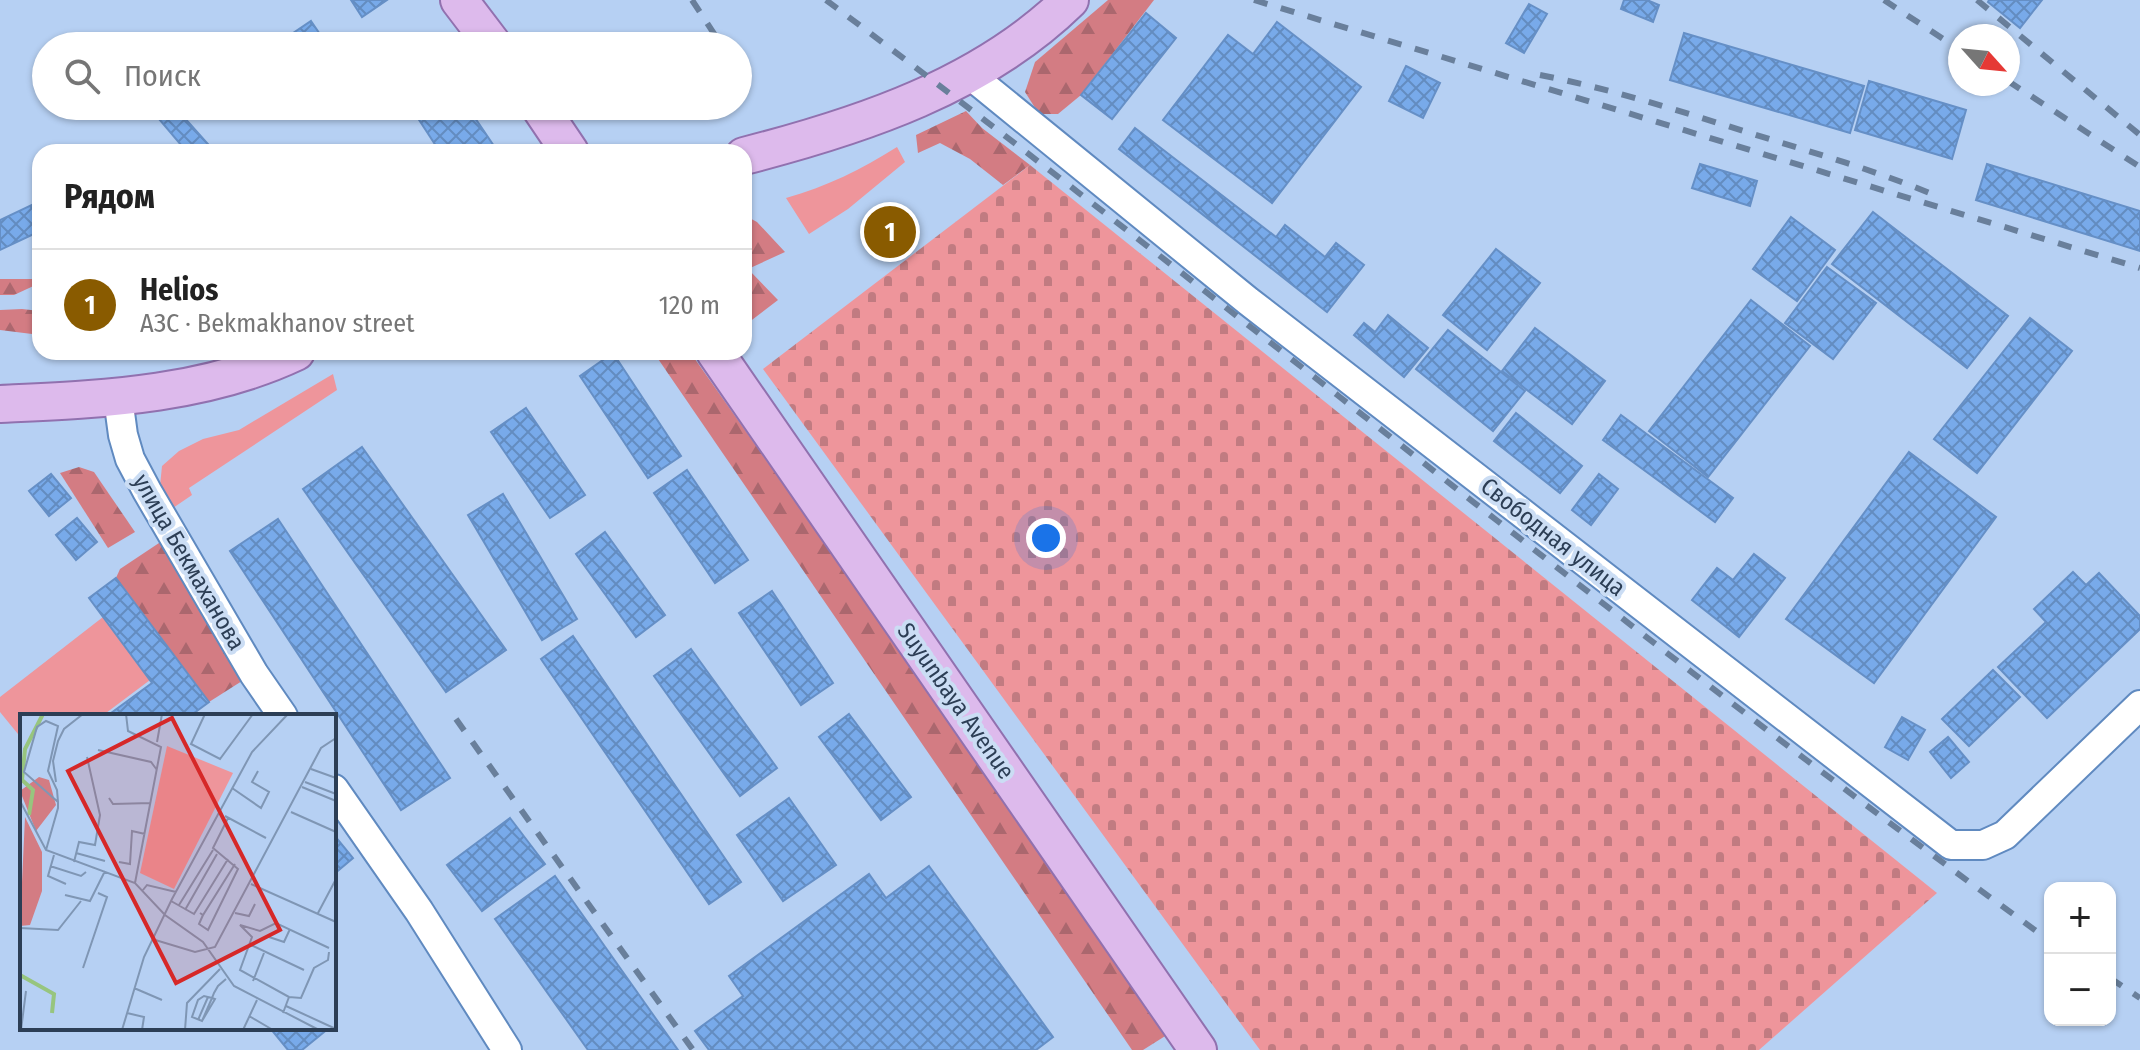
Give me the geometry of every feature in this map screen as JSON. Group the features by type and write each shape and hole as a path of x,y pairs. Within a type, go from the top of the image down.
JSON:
{"main road":[{"path":"459,0 483,32"},
{"path":"752,153 920,100 1029,36 1070,0"},
{"path":"548,120 565,144"},
{"path":"0,404 118,398 212,383 254,371 278,360"},
{"name":"Suyunbaya Avenue","path":"721,360 1198,1050"}],"street":[{"name":"Свободная улица","path":"969,74 1248,301 1951,845 1983,845 2005,835 2140,705"},
{"name":"улица Бекмаханова","path":"118,398 130,459 254,674 282,714"},
{"path":"336,792 419,911 507,1050"}],"green space":[{"path":"1108,0 1154,0 1081,95 1058,114 1039,114 1025,92 1035,62"},
{"path":"966,111 982,128 1030,165 1003,185 970,159 940,143 918,153 916,135"},
{"path":"897,147 905,162 848,209 809,234 786,198 843,177"},
{"path":"1030,165 1937,893 1759,1050 1260,1050 763,369"},
{"path":"752,219 757,222 785,252 752,267"},
{"path":"752,273 778,300 752,320"},
{"path":"0,279 32,279 32,287 14,295 0,295"},
{"path":"0,310 32,310 32,334 0,330"},
{"path":"659,360 696,360 1170,1033 1143,1050 1132,1050"},
{"path":"333,374 337,390 189,488 192,495 170,510 160,486 162,466 179,451 203,439 239,430"},
{"path":"79,467 94,472 135,532 108,548 60,473"},
{"path":"162,541 242,681 209,702 116,578 120,569"},
{"path":"103,617 150,680 105,714 20,714 20,737 0,712 0,697"}],"building":[{"path":"351,0 387,0 362,17"},
{"path":"1624,0 1647,0 1659,5 1653,22 1621,9"},
{"path":"2042,0 2020,28 2020,24 2015,24 1988,2"},
{"path":"1529,4 1547,14 1524,53 1506,43"},
{"path":"1146,13 1176,38 1112,119 1081,95"},
{"path":"311,21 318,32 295,32"},
{"path":"1277,22 1361,87 1272,203 1163,120 1228,35 1253,54"},
{"path":"1684,33 1864,86 1850,133 1670,80"},
{"path":"1406,66 1440,83 1423,118 1389,101"},
{"path":"1869,81 1966,110 1952,159 1855,130"},
{"path":"160,120 186,120 208,144 180,144"},
{"path":"419,120 476,120 493,144 435,144"},
{"path":"1135,128 1276,237 1285,225 1325,257 1336,243 1364,265 1327,312 1119,149"},
{"path":"1700,164 1757,181 1750,206 1692,188"},
{"path":"1987,164 2140,211 2140,251 1976,200"},
{"path":"32,205 32,235 0,250 0,220"},
{"path":"1873,212 2008,316 1967,368 1832,264"},
{"path":"1791,217 1835,250 1797,301 1753,269"},
{"path":"1496,249 1540,283 1487,350 1443,315"},
{"path":"1827,267 1876,303 1833,359 1785,323"},
{"path":"1751,300 1810,346 1708,477 1649,431"},
{"path":"1388,315 1428,348 1404,377 1354,335 1364,323 1375,332"},
{"path":"2030,318 2072,351 1977,473 1934,439"},
{"path":"1535,328 1605,381 1572,424 1502,371"},
{"path":"1448,330 1525,391 1493,431 1416,369"},
{"path":"603,360 618,360 681,456 648,478 580,376"},
{"path":"526,408 585,495 550,518 491,432"},
{"path":"1516,413 1582,466 1560,493 1494,441"},
{"path":"1621,415 1733,498 1715,522 1603,440"},
{"path":"362,447 506,650 446,692 303,489"},
{"path":"1909,452 1996,517 1874,683 1786,619"},
{"path":"687,470 748,560 715,583 654,493"},
{"path":"51,474 71,498 49,516 29,491"},
{"path":"1599,474 1618,489 1591,525 1572,510"},
{"path":"503,494 577,619 542,640 468,515"},
{"path":"77,518 97,542 76,560 56,535"},
{"path":"278,519 450,778 401,810 230,551"},
{"path":"605,532 665,615 636,637 576,554"},
{"path":"1754,554 1785,578 1739,637 1692,600 1717,568 1733,580"},
{"path":"2073,572 2086,585 2099,573 2140,616 2140,629 2047,718 1998,667 2046,622 2034,609"},
{"path":"116,578 209,702 193,714 110,714 152,683 89,598"},
{"path":"772,591 833,683 801,705 739,613"},
{"path":"573,636 741,882 709,904 541,659"},
{"path":"691,649 777,768 740,796 654,676"},
{"path":"1993,670 2020,697 1969,746 1942,719"},
{"path":"849,714 911,797 881,820 819,737"},
{"path":"1902,717 1925,730 1908,760 1885,747"},
{"path":"1948,737 1969,762 1951,778 1930,752"},
{"path":"789,798 836,865 783,901 737,835"},
{"path":"510,818 545,864 482,911 447,865"},
{"path":"336,837 353,858 336,872"},
{"path":"929,866 1053,1037 1036,1050 709,1050 695,1031 743,996 729,976 869,874 886,898"},
{"path":"555,876 678,1050 588,1050 495,919"},
{"path":"272,1030 327,1030 302,1050 288,1050"}],"railway":[{"path":"692,0 713,32"},
{"path":"826,0 980,116 1741,710 2044,937"},
{"path":"1254,0 2140,268"},
{"path":"1884,0 1948,42"},
{"path":"1977,0 2140,135"},
{"path":"1540,75 1674,109 1844,162 1934,195"},
{"path":"2020,89 2140,167"},
{"path":"456,719 693,1050"},
{"path":"2116,982 2140,998"}],"place":[{"name":"Helios","path":"890,232"}]}
